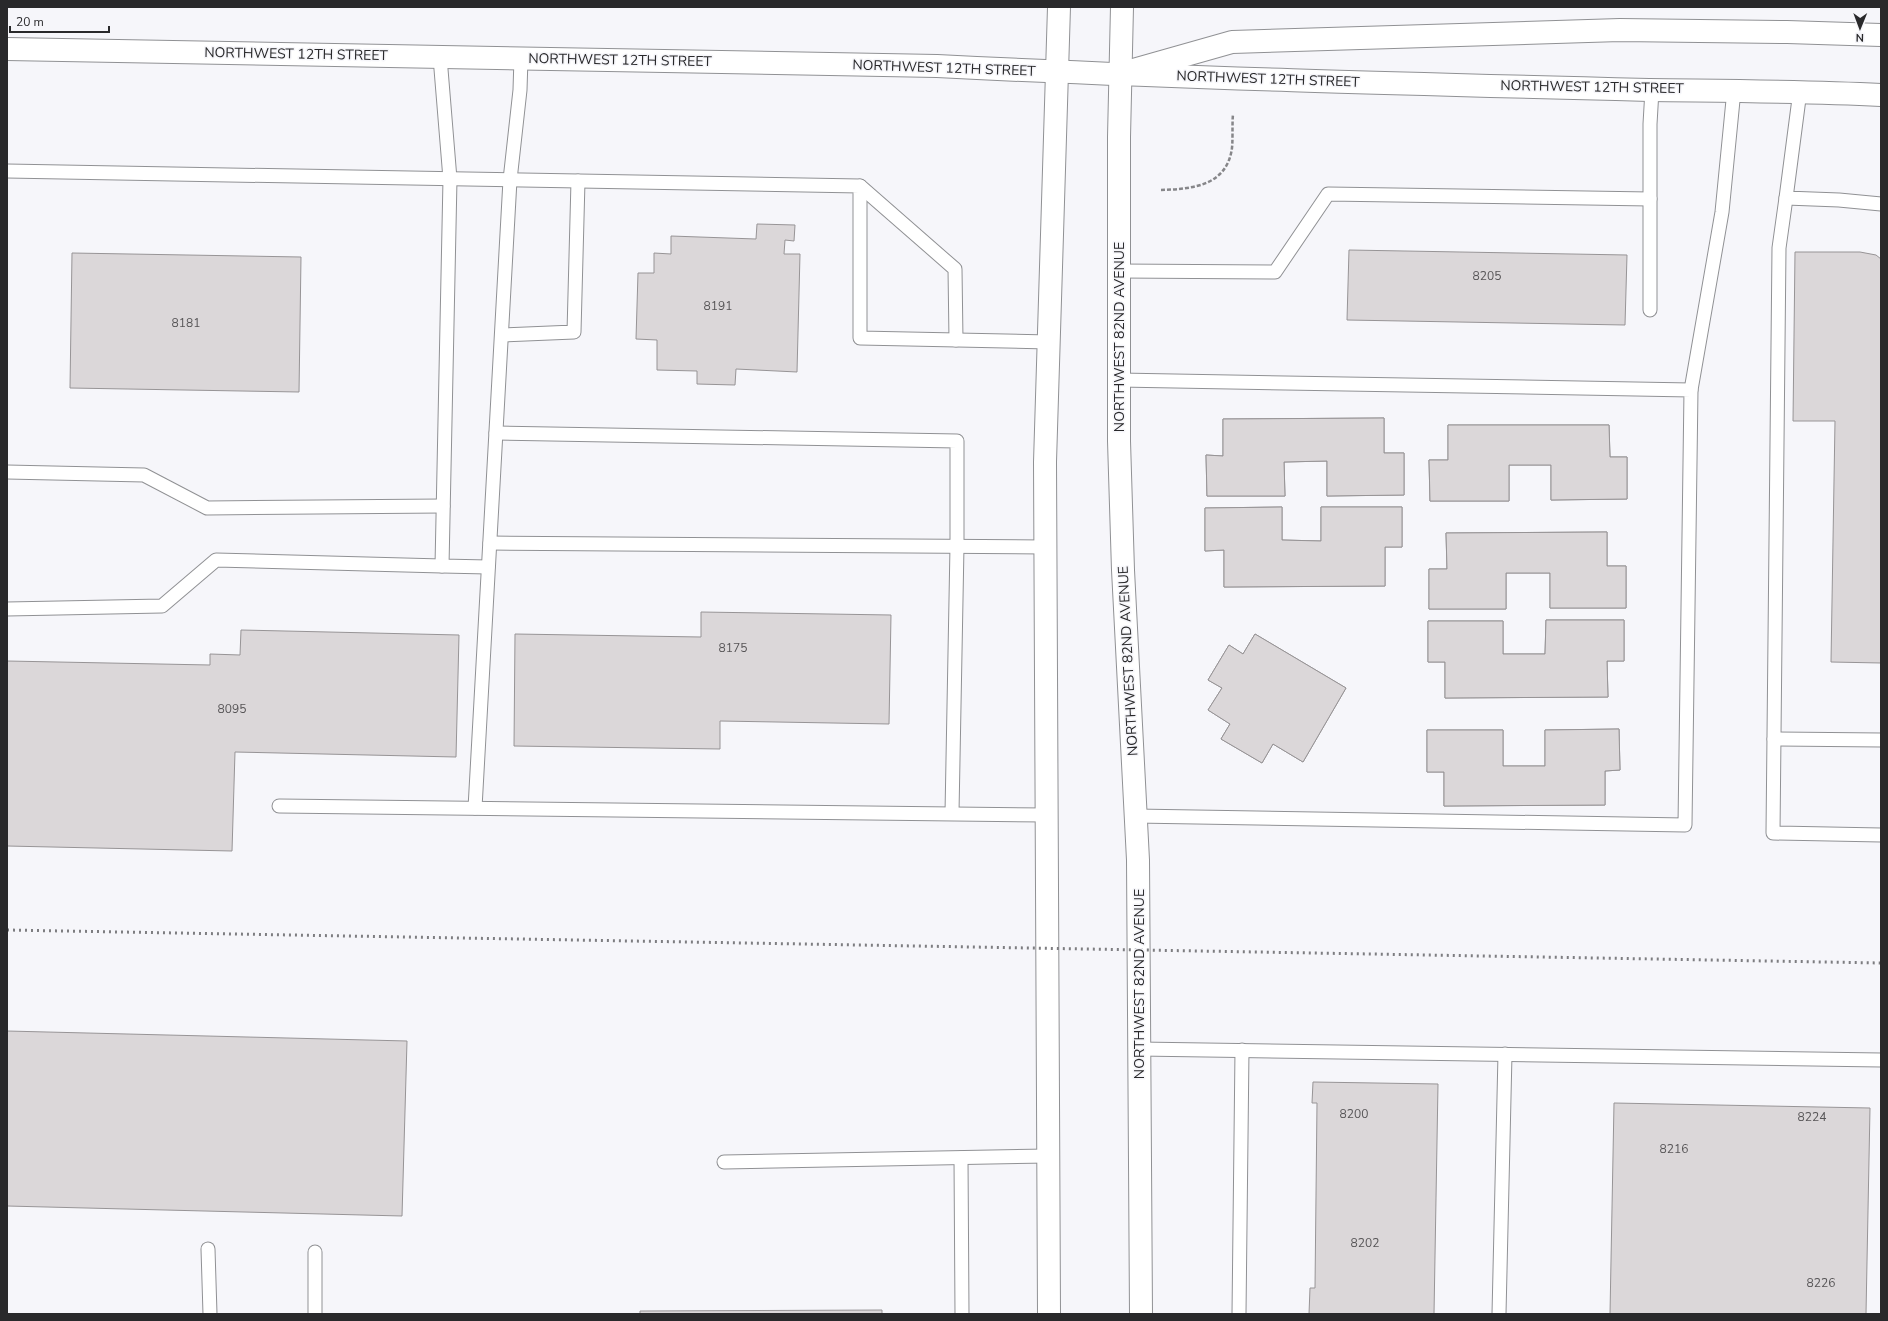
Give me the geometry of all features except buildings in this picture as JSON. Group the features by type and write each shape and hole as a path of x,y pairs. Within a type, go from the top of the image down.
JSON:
{"main road":[{"path":"1049,1314 1045,462 1059,7"},
{"name":"NORTHWEST 82ND AVENUE","path":"1122,7 1119,74 1119,380 1121,501 1138,860 1140,1314"},
{"path":"1119,74 1232,42 1620,30 1881,35"},
{"name":"NORTHWEST 12TH STREET","path":"7,49 937,66 1057,73 1652,90 1800,91 1881,95"}],"lane":[{"path":"440,57 450,179 442,566"},
{"path":"475,808 510,180 520,90 521,58"},
{"path":"1650,310 1650,124 1652,90"},
{"path":"1136,816 1685,825 1691,390 1722,212 1734,90"},
{"path":"1800,91 1779,248 1773,833 1881,835"},
{"path":"7,171 860,186 955,269 956,340"},
{"path":"502,335 574,332 578,181"},
{"path":"860,186 860,338 1049,342"},
{"path":"1119,271 1275,272 1328,194 1650,199"},
{"path":"1786,198 1839,200 1881,204"},
{"path":"1119,380 1691,390"},
{"path":"496,433 957,441 957,546 952,813"},
{"path":"7,472 144,475 207,508 443,506"},
{"path":"490,543 1045,547"},
{"path":"7,608 162,606 216,560 488,567"},
{"path":"1774,739 1881,740"},
{"path":"279,806 1047,815"},
{"path":"1139,1049 1881,1060"},
{"path":"1239,1314 1242,1050"},
{"path":"1499,1314 1505,1054"},
{"path":"724,1162 1048,1156"},
{"path":"961,1158 962,1314"},
{"path":"208,1249 210,1314"},
{"path":"315,1252 315,1314"}],"path":[{"path":"1161,190 1187,189 1204,184 1218,176 1227,165 1232,148 1232,114"}],"railway":[{"path":"7,930 1881,963"}]}
